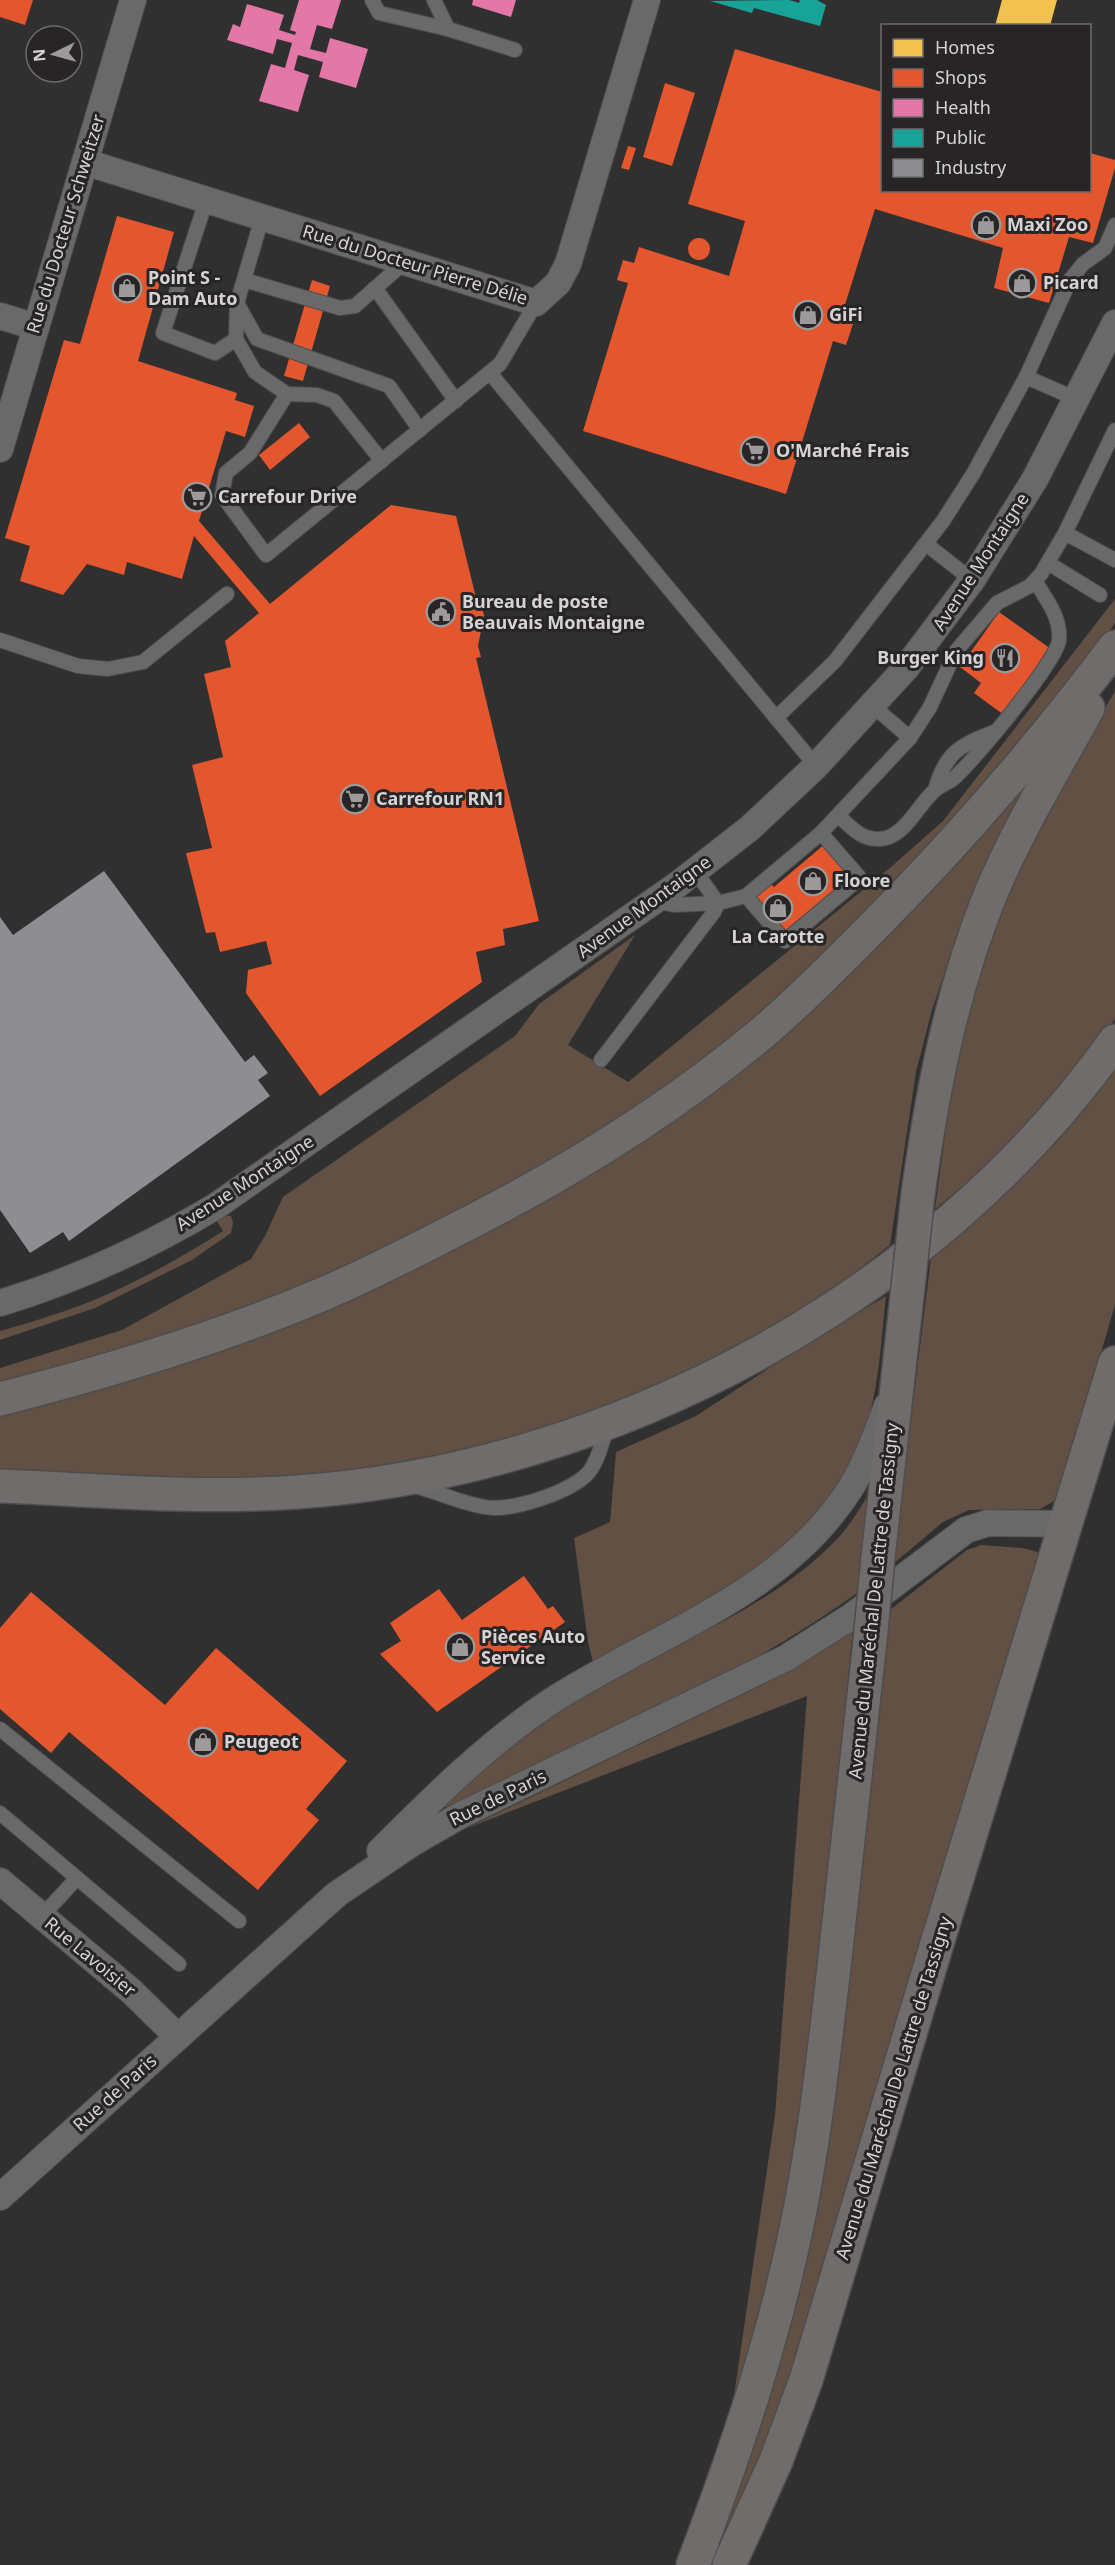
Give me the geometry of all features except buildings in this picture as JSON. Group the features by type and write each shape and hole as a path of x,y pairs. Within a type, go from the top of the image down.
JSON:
{"main road":[{"path":"0,1399 173,1350 325,1293 496,1210 596,1152 657,1112 760,1035 829,972 895,905 981,812 1059,719 1115,646"},
{"name":"Avenue du Maréchal De Lattre de Tassigny","path":"693,2565 726,2477 760,2371 781,2298 798,2219 820,2085 900,1375 918,1194 942,1050 958,989 978,929 1009,853 1115,659"},
{"path":"0,1486 231,1495 299,1492 364,1485 476,1463 608,1424 689,1389 753,1356 837,1304 898,1260 959,1212 1021,1154 1059,1113 1115,1041"},
{"name":"Avenue du Maréchal De Lattre de Tassigny","path":"729,2565 776,2461 806,2380 1115,1363"}],"street":[{"name":"Rue du Docteur Schweitzer","path":"0,448 133,0"},
{"name":"Rue du Docteur Pierre Délie","path":"85,162 536,303 558,283 568,264 647,0"},
{"path":"0,316 36,327"},
{"name":"Avenue Montaigne","path":"0,1303 52,1286 108,1263 206,1212 654,901 757,822 816,766 873,706 939,627 1023,501 1079,395 1107,357 1115,323"},
{"path":"337,1894 422,1809 514,1728 587,1680 734,1598 764,1578 798,1550 827,1521 855,1480 900,1375"},
{"name":"Rue de Paris","path":"0,2197 337,1894 437,1828 786,1659 852,1616 966,1530 988,1522 1065,1524"},
{"name":"Rue Lavoisier","path":"0,1881 131,1991 178,2037"}],"lane":[{"path":"372,0 379,13 448,29 515,50"},
{"path":"434,0 448,29"},
{"path":"206,201 163,333 214,354 236,339"},
{"path":"262,218 237,303 236,339 255,372 287,394 317,395 334,401 382,460"},
{"path":"776,718 835,661 926,544 973,474 1026,377 1070,280 1083,264 1105,248 1115,225"},
{"path":"244,280 340,308 355,306 406,261"},
{"path":"375,288 456,401"},
{"path":"237,303 257,339 388,386 420,430"},
{"path":"287,394 250,453 226,474 222,495 266,555 490,372 506,357 536,303"},
{"path":"490,372 816,766"},
{"path":"1026,377 1065,394 1079,395"},
{"path":"654,901 674,905 718,903 746,896 838,816 910,738 930,707 956,651 997,603 1035,581 1048,563 1115,430"},
{"path":"1065,533 1115,560"},
{"path":"926,544 972,580"},
{"path":"1048,563 1100,595"},
{"path":"838,816 861,835 887,837 897,832 935,790 941,769 957,749 965,743 996,732 1053,655 1059,642 1057,619 1035,581"},
{"path":"0,640 78,666 108,669 143,662 227,594"},
{"path":"873,706 910,738"},
{"path":"746,896 785,941 860,878 821,833"},
{"path":"695,871 718,903"},
{"path":"601,1059 714,912 718,903"},
{"path":"364,1485 413,1486 485,1507 512,1507 580,1480 594,1462 608,1424"},
{"path":"0,1729 239,1921"},
{"path":"0,1813 179,1964"},
{"path":"42,1916 77,1878"}],"shaded area":[{"path":"1115,599 1115,623 1085,665 931,851 750,1025 609,1129 516,1181 341,1271 130,1349 0,1384 0,1368 122,1330 251,1259 265,1236 283,1197 515,1036 539,1004 635,935 568,1045 628,1082 891,867 943,821"},
{"path":"1115,691 1115,1019 1070,1080 981,1171 935,1209 955,1061 988,943 1019,868 1059,787"},
{"path":"1056,745 983,870 957,935 932,1010 916,1072 890,1245 808,1309 723,1355 624,1402 557,1425 470,1449 391,1466 307,1477 230,1482 0,1473 0,1414 601,1168"},
{"path":"1115,1063 1115,1305 1062,1485 1054,1501 1040,1509 969,1510 943,1522 893,1564 931,1258 967,1228 1055,1144"},
{"path":"223,1215 231,1216 233,1223 231,1233 192,1260 95,1308 0,1340 0,1331 83,1304 165,1266 223,1231 215,1218"},
{"path":"886,1296 872,1405 856,1453 832,1495 800,1531 763,1563 723,1591 593,1662 588,1642 574,1538 610,1522 616,1452 696,1416 789,1355"},
{"path":"873,1486 860,1591 812,1624 762,1654 659,1710 449,1811 442,1803 513,1745 568,1705 619,1675 750,1606 811,1564 853,1520"},
{"path":"981,1545 1023,1548 1045,1554 790,2387 716,2565 706,2565 760,2405 886,1613 967,1550"},
{"path":"853,1628 815,2005 781,2240 725,2443 775,2115 807,1696 465,1829 768,1682 813,1657"}],"place":[{"name":"Maxi Zoo","path":"986,225"},
{"name":"Picard","path":"1022,283"},
{"name":"Point S - Dam Auto","path":"127,288"},
{"name":"GiFi","path":"808,315"},
{"name":"O'Marché Frais","path":"755,451"},
{"name":"Carrefour Drive","path":"197,497"},
{"name":"Bureau de poste Beauvais Montaigne","path":"441,612"},
{"name":"Burger King","path":"1005,658"},
{"name":"Carrefour RN1","path":"355,799"},
{"name":"Floore","path":"813,881"},
{"name":"La Carotte","path":"778,908"},
{"name":"Pièces Auto Service","path":"460,1647"},
{"name":"Peugeot","path":"203,1742"}]}
